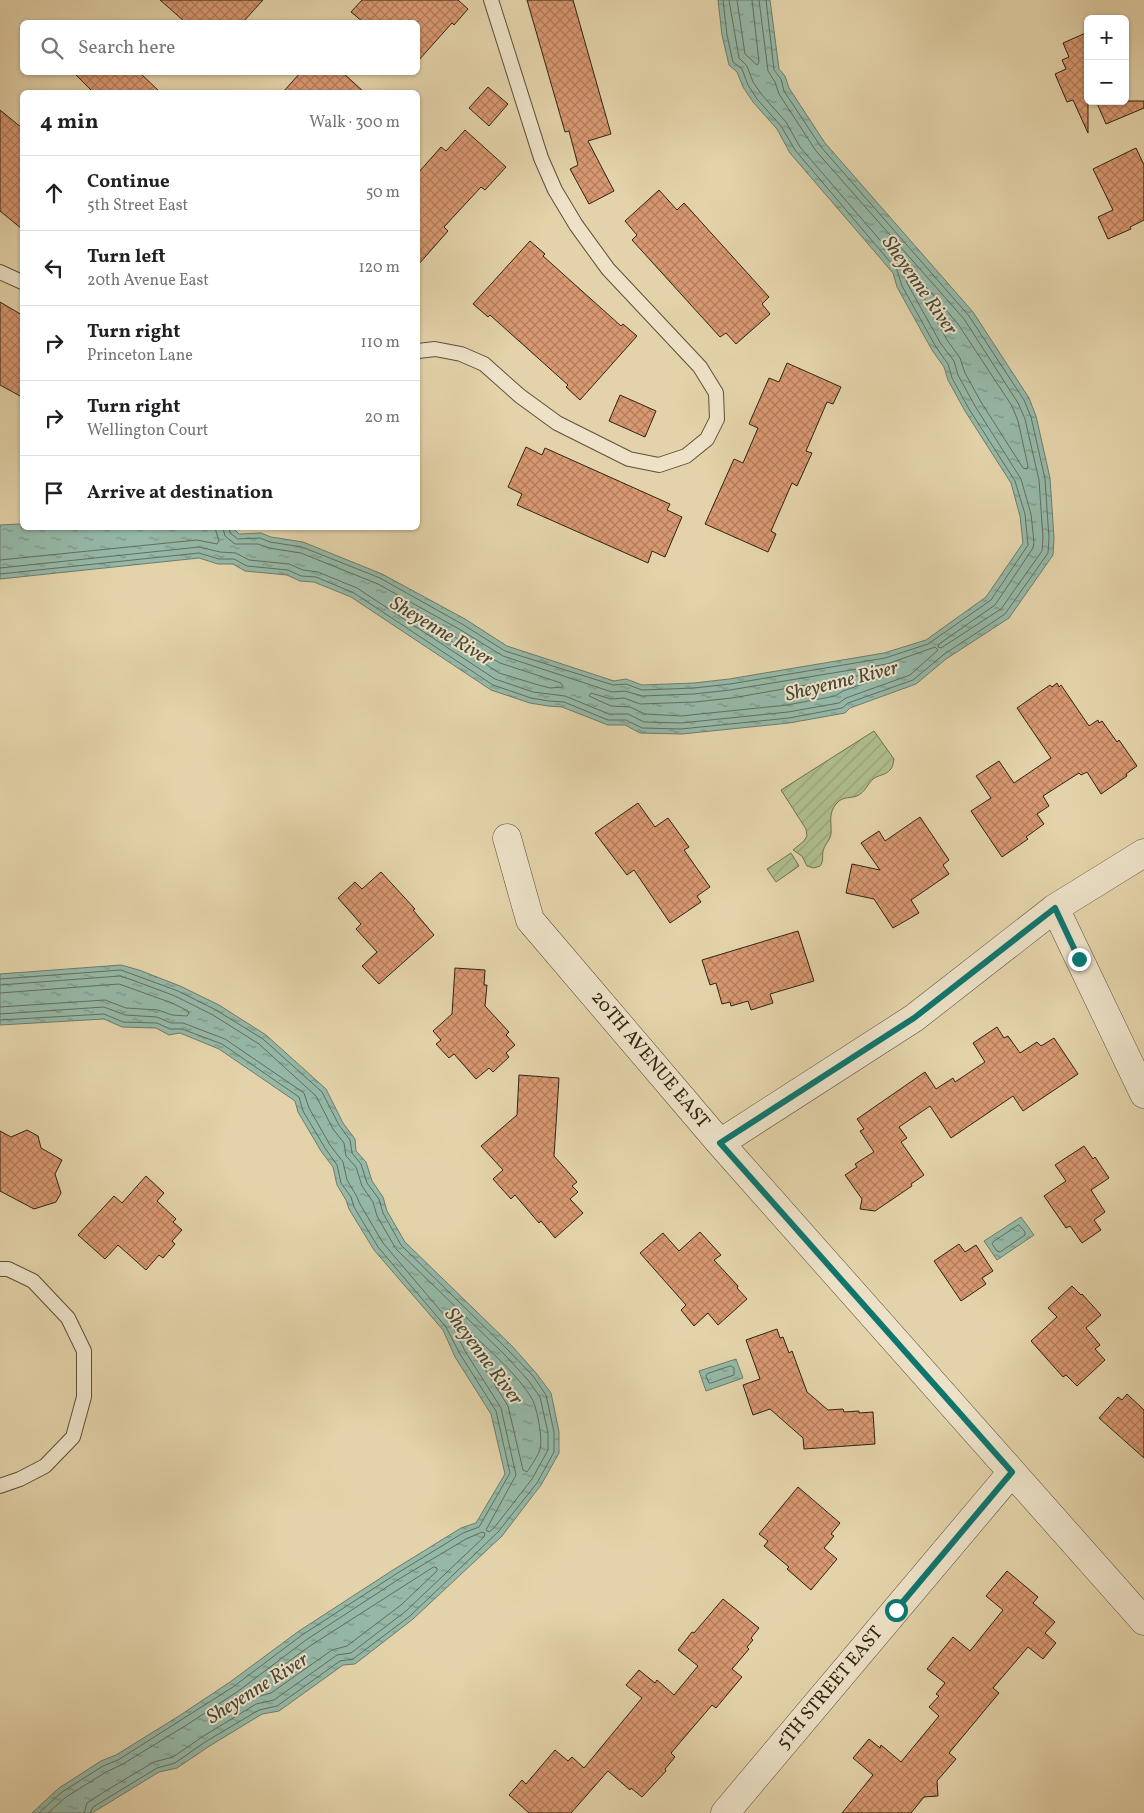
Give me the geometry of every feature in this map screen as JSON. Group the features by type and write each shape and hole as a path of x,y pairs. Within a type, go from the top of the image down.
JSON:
{"street":[{"name":"20TH AVENUE EAST","path":"507,838 530,920 720,1143 1144,1621"},
{"path":"720,1143 914,1018 1055,908 1144,853"},
{"path":"1055,908 1144,1094"},
{"name":"5TH STREET EAST","path":"725,1813 1012,1472"}],"lane":[{"path":"420,351 435,349 452,352 484,364 520,396 558,423 629,459 659,465 686,456 707,439 717,418 716,393 700,367 608,269 576,225 555,190 541,158 490,0"},
{"path":"0,272 20,281"},
{"path":"0,1269 8,1269 33,1282 68,1318 84,1351 84,1397 72,1437 44,1466 20,1479 0,1486"}],"green space":[{"path":"874,731 894,759 892,768 873,779 857,796 845,798 835,805 831,813 831,834 824,849 821,864 814,868 807,866 802,856 793,850 804,841 807,836 806,829 781,790"},
{"path":"791,853 799,866 776,882 767,869"}],"water":[{"name":"Sheyenne River","path":"718,0 770,0 779,69 785,76 789,88 825,143 973,312 1029,398 1036,416 1050,478 1054,538 1053,555 1009,618 946,659 916,684 850,708 845,713 789,723 682,734 640,733 625,725 608,725 562,707 530,703 491,690 351,597 314,582 300,581 287,575 245,571 233,564 218,564 199,558 0,579 0,525 20,524 20,530 235,530 239,534 261,533 271,537 303,542 382,574 465,619 507,646 614,681 626,679 642,685 694,683 729,679 884,653 926,640 986,597 1023,543 1020,516 1011,483 965,411 948,380 944,367 932,350 897,287 893,273 790,153 777,129 753,102 743,87 737,72 729,65 722,35"},
{"name":"Sheyenne River","path":"121,965 180,986 219,1005 266,1035 326,1089 343,1123 355,1139 356,1151 366,1162 372,1181 383,1197 387,1211 405,1242 512,1346 551,1393 559,1432 559,1453 541,1485 502,1536 413,1619 355,1664 343,1665 279,1711 262,1714 177,1768 159,1772 92,1813 32,1813 59,1788 101,1761 116,1755 179,1716 230,1682 299,1631 461,1528 476,1523 505,1474 491,1414 455,1357 443,1330 374,1250 349,1209 337,1185 333,1167 321,1151 298,1112 295,1101 219,1049 180,1033 169,1035 156,1028 122,1027 104,1019 0,1025 0,974"},
{"path":"1021,1217 1034,1235 997,1260 984,1241"},
{"path":"736,1359 743,1378 706,1391 699,1371"}],"building":[{"path":"160,0 263,0 245,20 183,20"},
{"path":"362,0 458,0 468,9 454,25 452,23 420,59 420,20 361,20 351,12"},
{"path":"527,0 573,0 611,134 588,141 614,191 589,204 570,169 578,165 569,131 565,132"},
{"path":"1084,34 1084,105 1088,105 1088,133 1073,100 1067,102 1055,74 1066,69 1062,60 1069,57 1063,43"},
{"path":"76,75 142,75 158,90 91,90"},
{"path":"298,75 345,75 362,90 285,90"},
{"path":"488,87 508,104 489,126 469,108"},
{"path":"1129,101 1144,101 1144,108 1106,124 1098,105 1129,105"},
{"path":"0,110 20,126 20,227 0,211"},
{"path":"465,130 506,167 485,190 481,187 444,227 448,231 420,263 420,171 441,147 446,151"},
{"path":"1136,148 1144,165 1144,220 1130,227 1131,229 1108,239 1098,217 1113,210 1093,169"},
{"path":"659,190 677,210 684,203 769,297 762,304 770,314 736,344 726,333 720,337 632,240 637,235 625,221"},
{"path":"530,241 545,254 543,256 621,326 623,324 637,336 580,400 566,387 568,385 490,315 488,317 473,304"},
{"path":"0,302 20,314 20,396 0,385"},
{"path":"787,363 841,387 833,404 827,402 806,451 812,453 797,486 792,483 771,531 776,534 768,552 705,524 734,459 743,463 758,428 749,424 769,378 779,382"},
{"path":"620,395 656,411 645,437 609,421"},
{"path":"526,447 542,455 545,448 670,504 667,510 682,517 665,557 652,551 648,563 517,505 522,494 508,487"},
{"path":"1057,683 1059,687 1061,685 1089,726 1098,720 1099,723 1102,721 1117,742 1119,740 1137,766 1126,774 1127,776 1101,794 1087,772 1081,775 1079,773 1043,796 1049,806 1037,814 1044,824 1026,837 1028,839 1002,857 971,811 991,798 976,776 999,761 1014,783 1051,758 1017,708 1050,685 1052,687"},
{"path":"638,803 655,827 668,818 689,847 684,850 710,887 697,896 701,902 670,923 634,870 627,875 595,833"},
{"path":"920,817 949,860 943,865 949,874 911,900 919,913 893,928 874,899 846,893 852,864 880,870 861,843 879,831 885,841"},
{"path":"381,872 415,909 413,910 434,935 379,984 362,966 377,952 356,929 361,924 338,898 355,882 362,889"},
{"path":"798,931 814,981 770,994 773,1003 751,1010 748,1001 731,1006 730,1002 722,1004 716,983 710,985 702,960"},
{"path":"455,968 485,970 484,985 487,985 485,1006 509,1032 506,1035 515,1045 506,1053 509,1057 493,1072 489,1068 476,1079 454,1054 449,1058 436,1044 441,1040 433,1031 452,1014"},
{"path":"997,1027 1004,1038 1008,1036 1020,1053 1037,1042 1041,1046 1054,1038 1078,1074 1023,1111 1013,1096 951,1138 930,1106 899,1127 907,1138 901,1142 924,1175 911,1184 912,1186 875,1211 860,1209 862,1199 845,1175 857,1167 855,1164 874,1152 860,1131 864,1129 857,1119 925,1072 936,1089 953,1078 955,1082 985,1062 973,1043"},
{"path":"519,1075 559,1078 554,1156 577,1182 572,1186 578,1192 570,1199 583,1213 555,1238 515,1195 511,1199 493,1179 503,1170 481,1146 517,1115"},
{"path":"27,1130 38,1136 41,1148 62,1160 55,1174 61,1193 56,1202 34,1209 0,1191 0,1131 11,1137"},
{"path":"1084,1146 1093,1159 1095,1157 1109,1178 1091,1190 1105,1212 1094,1220 1101,1230 1082,1243 1070,1226 1066,1228 1044,1196 1066,1181 1055,1165"},
{"path":"146,1176 164,1193 157,1201 176,1219 173,1222 182,1230 172,1241 175,1244 163,1258 159,1255 146,1270 118,1245 105,1259 78,1235 114,1196 122,1203"},
{"path":"700,1232 721,1255 714,1260 738,1286 737,1288 747,1299 718,1325 708,1313 694,1326 681,1310 686,1305 640,1253 663,1233 679,1251"},
{"path":"959,1244 965,1252 976,1245 993,1271 982,1278 986,1284 961,1301 934,1261"},
{"path":"1072,1286 1101,1315 1086,1328 1100,1345 1095,1349 1105,1360 1077,1386 1066,1375 1063,1377 1031,1341 1057,1317 1048,1308"},
{"path":"777,1329 780,1338 783,1337 789,1353 792,1351 807,1392 828,1410 843,1409 844,1412 873,1412 875,1444 804,1449 803,1438 770,1409 753,1415 743,1385 760,1379 746,1340"},
{"path":"1127,1394 1144,1410 1144,1458 1099,1418 1118,1397 1122,1400"},
{"path":"798,1487 840,1523 831,1534 834,1536 824,1548 837,1559 811,1590 787,1569 789,1567 764,1546 768,1541 759,1534"},
{"path":"1007,1571 1038,1597 1033,1603 1055,1622 1045,1633 1056,1643 1043,1659 1028,1647 993,1688 999,1693 949,1753 956,1759 937,1781 938,1796 924,1797 911,1813 842,1813 873,1775 853,1758 869,1739 880,1748 881,1745 901,1762 939,1716 929,1707 939,1696 936,1694 945,1683 927,1669 953,1637 970,1651 1003,1610 986,1596"},
{"path":"723,1599 759,1628 751,1638 753,1640 747,1647 749,1649 732,1669 742,1677 716,1708 712,1705 671,1753 675,1757 665,1769 666,1771 642,1797 631,1788 630,1790 608,1771 571,1813 529,1813 509,1795 522,1780 526,1784 555,1750 568,1761 572,1757 584,1768 642,1698 626,1685 639,1670 655,1683 657,1680 674,1695 698,1666 678,1650"}],"route":[{"path":"896,1610 1012,1472 720,1143 914,1018 1055,908 1079,959"}]}
